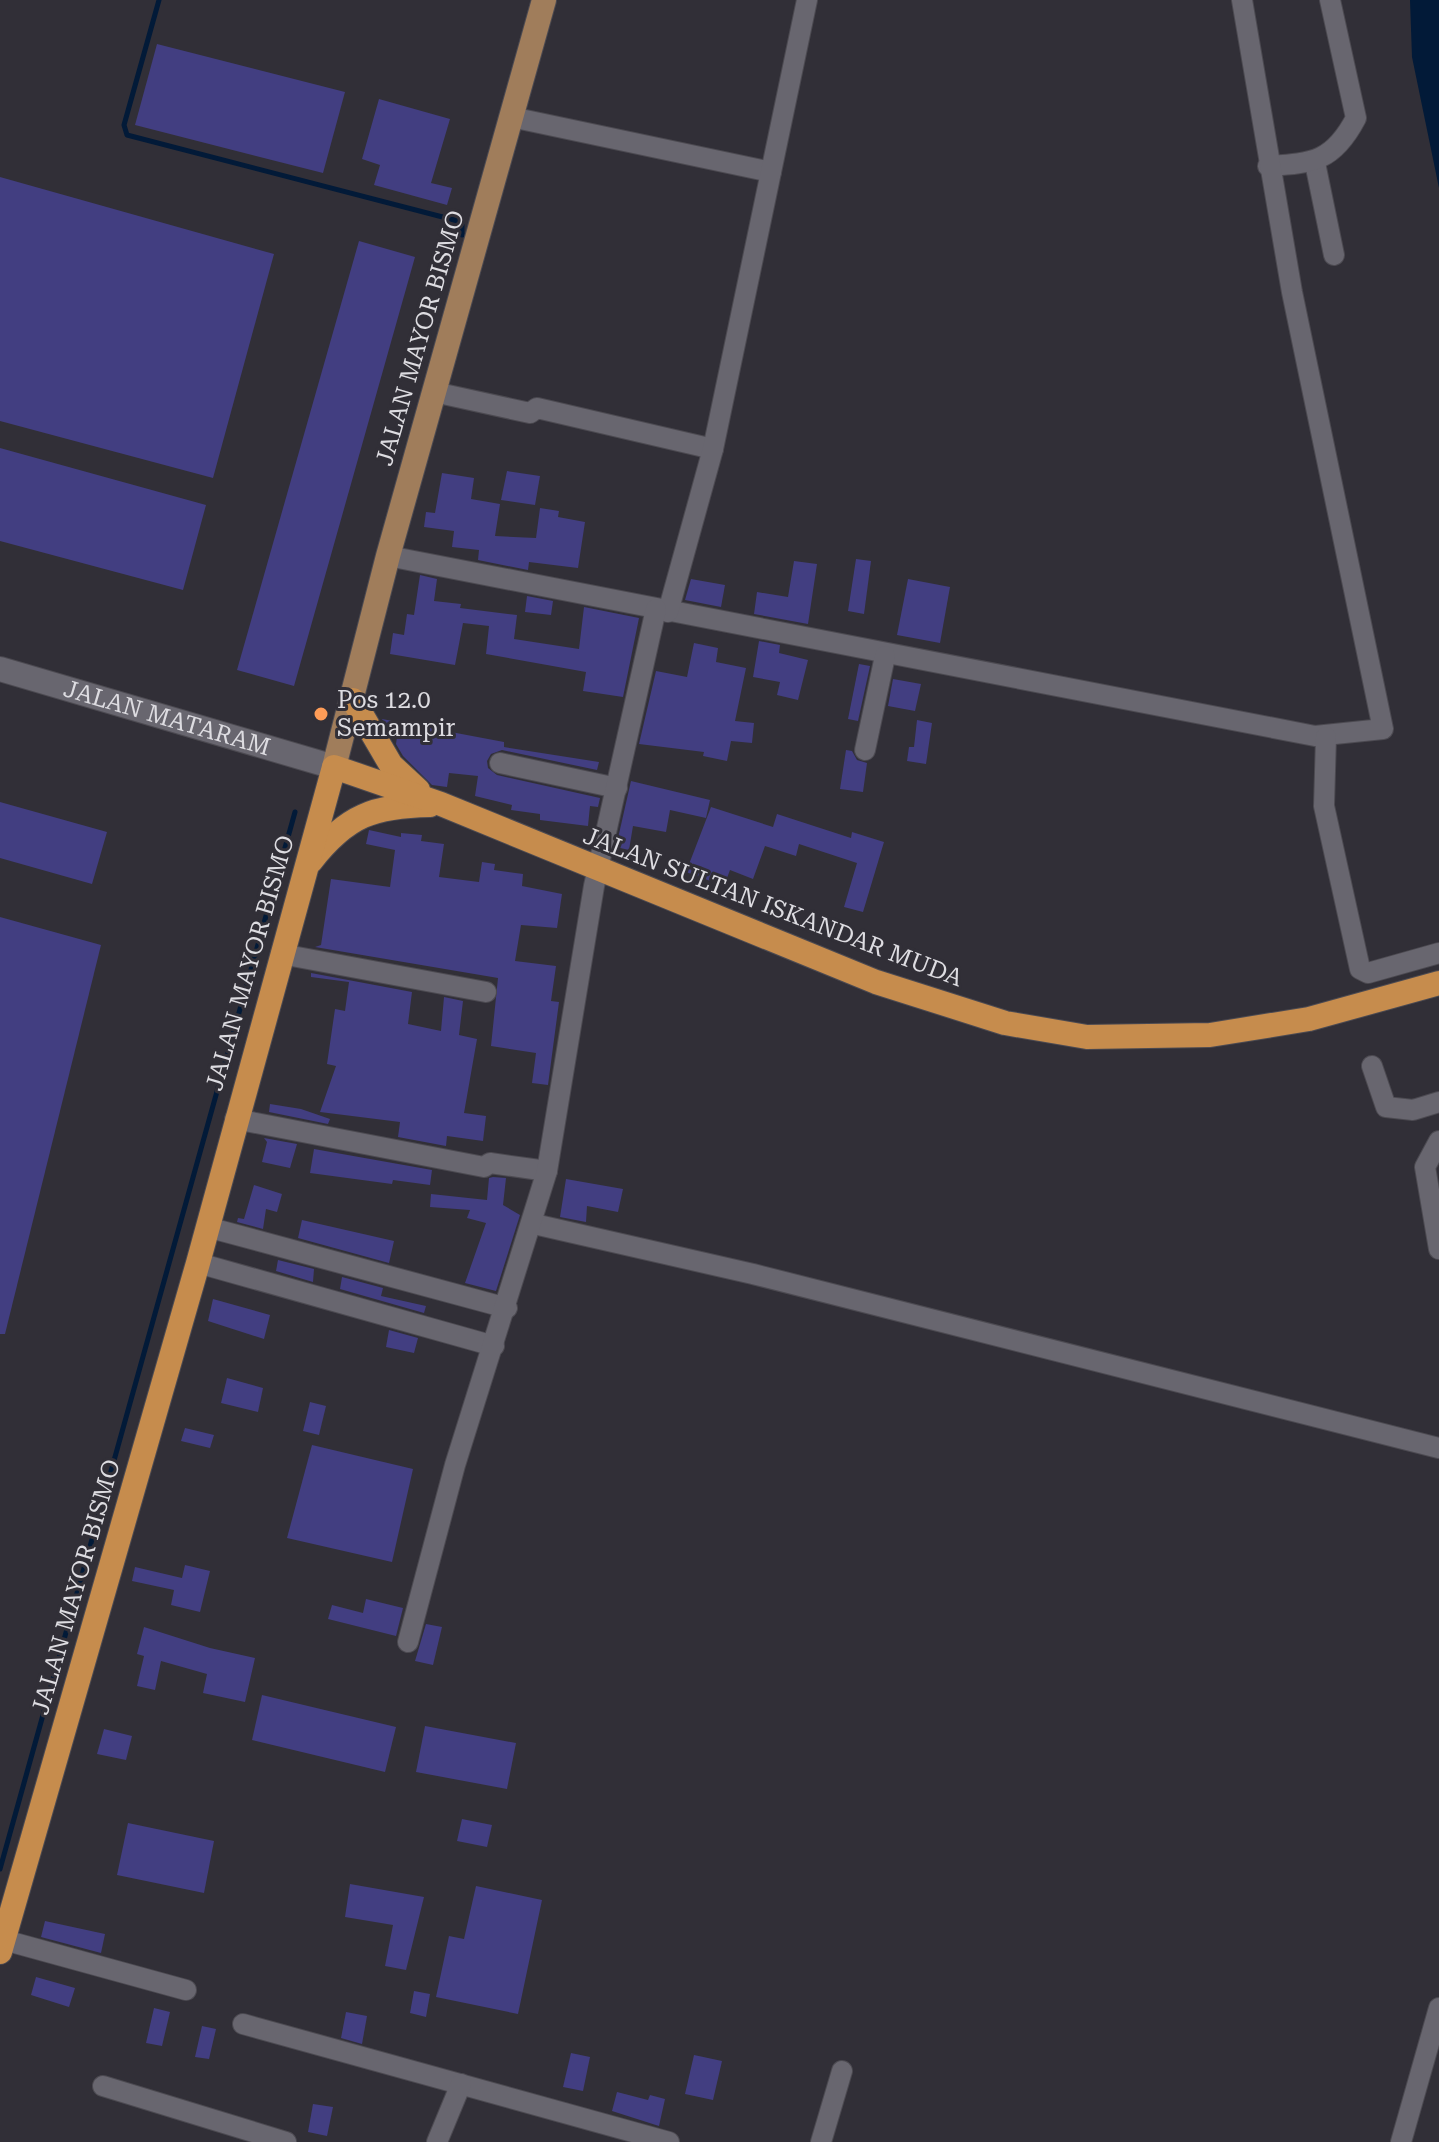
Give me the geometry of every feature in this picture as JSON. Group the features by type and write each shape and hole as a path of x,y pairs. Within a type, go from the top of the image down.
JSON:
{"highway":[{"path":"353,700 391,765 410,785 441,804"},
{"name":"JALAN SULTAN ISKANDAR MUDA","path":"334,767 441,804 876,982 1005,1023 1043,1031 1127,1038 1210,1035 1309,1019 1439,983"},
{"name":"JALAN MAYOR BISMO","path":"2,1946 198,1263 334,767"},
{"path":"305,869 323,845 359,816 377,808 441,804"}],"main road":[{"name":"JALAN MAYOR BISMO","path":"334,767 388,556 544,0"},
{"name":"JALAN MATARAM","path":"0,669 334,767"}],"street":[{"path":"408,1642 455,1465 534,1224 547,1171 599,869 662,611 713,449 807,0"},
{"path":"388,556 885,656 1326,737 1383,729 1268,166 1242,0"},
{"path":"1268,166 1315,163 1347,135 1356,118 1330,0"},
{"path":"511,117 771,172"},
{"path":"1315,163 1334,255"},
{"path":"434,392 530,413 537,408 713,449"},
{"path":"865,750 885,656"},
{"path":"1326,737 1324,806 1360,969 1368,973 1439,953"},
{"path":"500,763 617,788"},
{"path":"281,954 486,992"},
{"path":"1372,1066 1386,1107 1413,1110 1439,1102"},
{"path":"235,1119 484,1167 490,1163 547,1171"},
{"path":"1439,1141 1425,1167 1439,1249"},
{"path":"534,1224 753,1274 1439,1448"},
{"path":"207,1227 323,1261 507,1308"},
{"path":"198,1263 494,1346"},
{"path":"2,1946 186,1990"},
{"path":"1401,2142 1430,2076 1439,2008"},
{"path":"243,2024 669,2142"},
{"path":"821,2142 842,2071"},
{"path":"437,2142 461,2084"},
{"path":"103,2086 286,2142"}],"water":[{"path":"1410,0 1439,0 1439,188 1412,57"}],"building":[{"path":"157,44 345,92 323,173 135,125"},
{"path":"379,99 450,119 431,183 452,188 447,205 374,185 380,165 362,159"},
{"path":"0,177 274,254 213,478 0,421"},
{"path":"359,241 415,257 294,686 237,670"},
{"path":"0,448 206,505 183,590 0,541"},
{"path":"507,471 540,476 535,505 501,500"},
{"path":"442,473 474,478 471,499 500,504 495,536 536,538 540,508 559,511 558,517 585,522 578,568 529,562 528,570 478,560 479,550 452,547 454,531 424,527 426,512 435,513"},
{"path":"856,559 871,561 864,614 848,611"},
{"path":"794,561 817,564 808,624 754,614 757,592 788,597"},
{"path":"420,575 437,579 434,601 461,604 460,608 517,615 514,639 579,649 584,607 639,618 623,697 583,691 586,672 486,654 489,626 463,623 455,665 390,654 393,633 404,635 407,614 414,615"},
{"path":"691,579 725,585 721,607 685,600"},
{"path":"908,579 950,587 940,643 897,635"},
{"path":"527,596 553,601 551,615 525,612"},
{"path":"759,641 780,645 779,653 808,660 798,700 777,695 780,682 753,677"},
{"path":"694,643 718,648 716,662 746,668 735,721 754,723 752,743 731,741 727,761 703,756 704,752 639,744 656,671 687,677"},
{"path":"859,664 870,666 858,721 848,719"},
{"path":"893,679 921,684 915,711 888,706"},
{"path":"382,719 504,742 504,747 599,762 597,770 502,750 491,754 487,761 488,768 497,775 600,798 598,807 590,806 588,826 540,820 540,814 511,810 512,805 475,796 478,776 449,773 447,787 432,785 403,756 396,744 397,737 392,736"},
{"path":"917,720 932,723 926,764 907,761 909,747 914,747"},
{"path":"846,750 852,751 857,760 867,763 863,792 840,789"},
{"path":"631,781 710,800 706,818 670,810 666,832 633,826 629,850 616,847"},
{"path":"0,802 107,832 92,884 0,858"},
{"path":"711,807 773,827 777,814 851,838 852,832 884,842 863,912 844,907 857,863 799,844 796,856 765,846 753,879 730,870 724,886 686,872"},
{"path":"369,830 401,837 401,833 422,835 421,841 444,844 439,877 479,882 482,862 495,864 494,870 523,874 522,886 562,894 557,928 521,925 515,961 556,966 551,1001 559,1002 548,1085 532,1083 536,1053 491,1046 498,978 315,947 321,945 331,879 390,887 395,850 366,844"},
{"path":"0,917 101,945 5,1334 0,1334"},
{"path":"311,973 412,992 408,1024 441,1031 444,997 463,1001 459,1035 477,1039 464,1113 486,1116 483,1141 447,1136 446,1146 398,1137 400,1122 320,1112 336,1066 327,1064 335,1009 345,1011 349,982 311,977"},
{"path":"270,1104 301,1109 330,1119 328,1124 269,1112"},
{"path":"264,1138 297,1144 290,1168 262,1162 267,1142"},
{"path":"314,1149 432,1170 430,1185 393,1180 392,1184 310,1173"},
{"path":"489,1178 506,1178 503,1205 520,1215 496,1291 465,1283 486,1223 467,1218 470,1210 430,1207 431,1194 487,1200"},
{"path":"566,1179 623,1189 618,1212 587,1206 586,1222 560,1217"},
{"path":"254,1185 282,1194 277,1212 266,1209 263,1229 237,1222 238,1218 244,1219"},
{"path":"302,1220 394,1241 389,1263 298,1238"},
{"path":"278,1260 314,1269 313,1282 276,1271"},
{"path":"342,1277 383,1288 381,1296 426,1306 424,1313 340,1289"},
{"path":"213,1299 270,1315 264,1339 208,1321"},
{"path":"389,1330 418,1338 414,1353 386,1347"},
{"path":"227,1378 263,1388 258,1412 221,1403"},
{"path":"310,1402 326,1406 319,1435 303,1431"},
{"path":"185,1428 214,1435 210,1448 181,1441"},
{"path":"312,1445 413,1469 392,1562 287,1538"},
{"path":"185,1565 210,1571 200,1612 171,1605 174,1590 132,1581 135,1567 182,1578"},
{"path":"366,1599 403,1608 396,1636 328,1619 332,1605 363,1613"},
{"path":"426,1624 442,1627 433,1665 415,1661"},
{"path":"144,1627 210,1648 255,1658 245,1702 203,1693 207,1674 161,1661 155,1690 137,1686 144,1656 137,1654"},
{"path":"262,1695 396,1727 385,1772 252,1740"},
{"path":"425,1726 516,1743 507,1789 416,1772"},
{"path":"104,1729 132,1736 126,1760 97,1754"},
{"path":"462,1819 492,1825 487,1847 457,1841"},
{"path":"128,1823 214,1841 204,1893 117,1875"},
{"path":"350,1884 424,1897 406,1970 385,1966 393,1925 345,1917"},
{"path":"476,1886 542,1900 518,2014 436,1997 449,1936 464,1939"},
{"path":"45,1921 105,1934 101,1953 41,1937"},
{"path":"36,1977 75,1988 69,2007 31,1995"},
{"path":"414,1991 430,1994 426,2017 410,2013"},
{"path":"154,2008 170,2012 162,2046 146,2043"},
{"path":"346,2012 367,2016 362,2044 341,2038"},
{"path":"202,2026 216,2029 209,2059 195,2057"},
{"path":"571,2053 590,2057 583,2091 563,2087"},
{"path":"694,2055 722,2061 713,2100 685,2094"},
{"path":"617,2092 648,2100 650,2095 665,2099 659,2126 612,2111"},
{"path":"313,2104 333,2107 327,2136 308,2132"}],"waterway":[{"path":"159,0 124,125 127,135 458,221 462,225 462,235"},
{"path":"0,1869 295,812"}],"place":[{"name":"Pos 12.0 Semampir","path":"321,714"}]}
